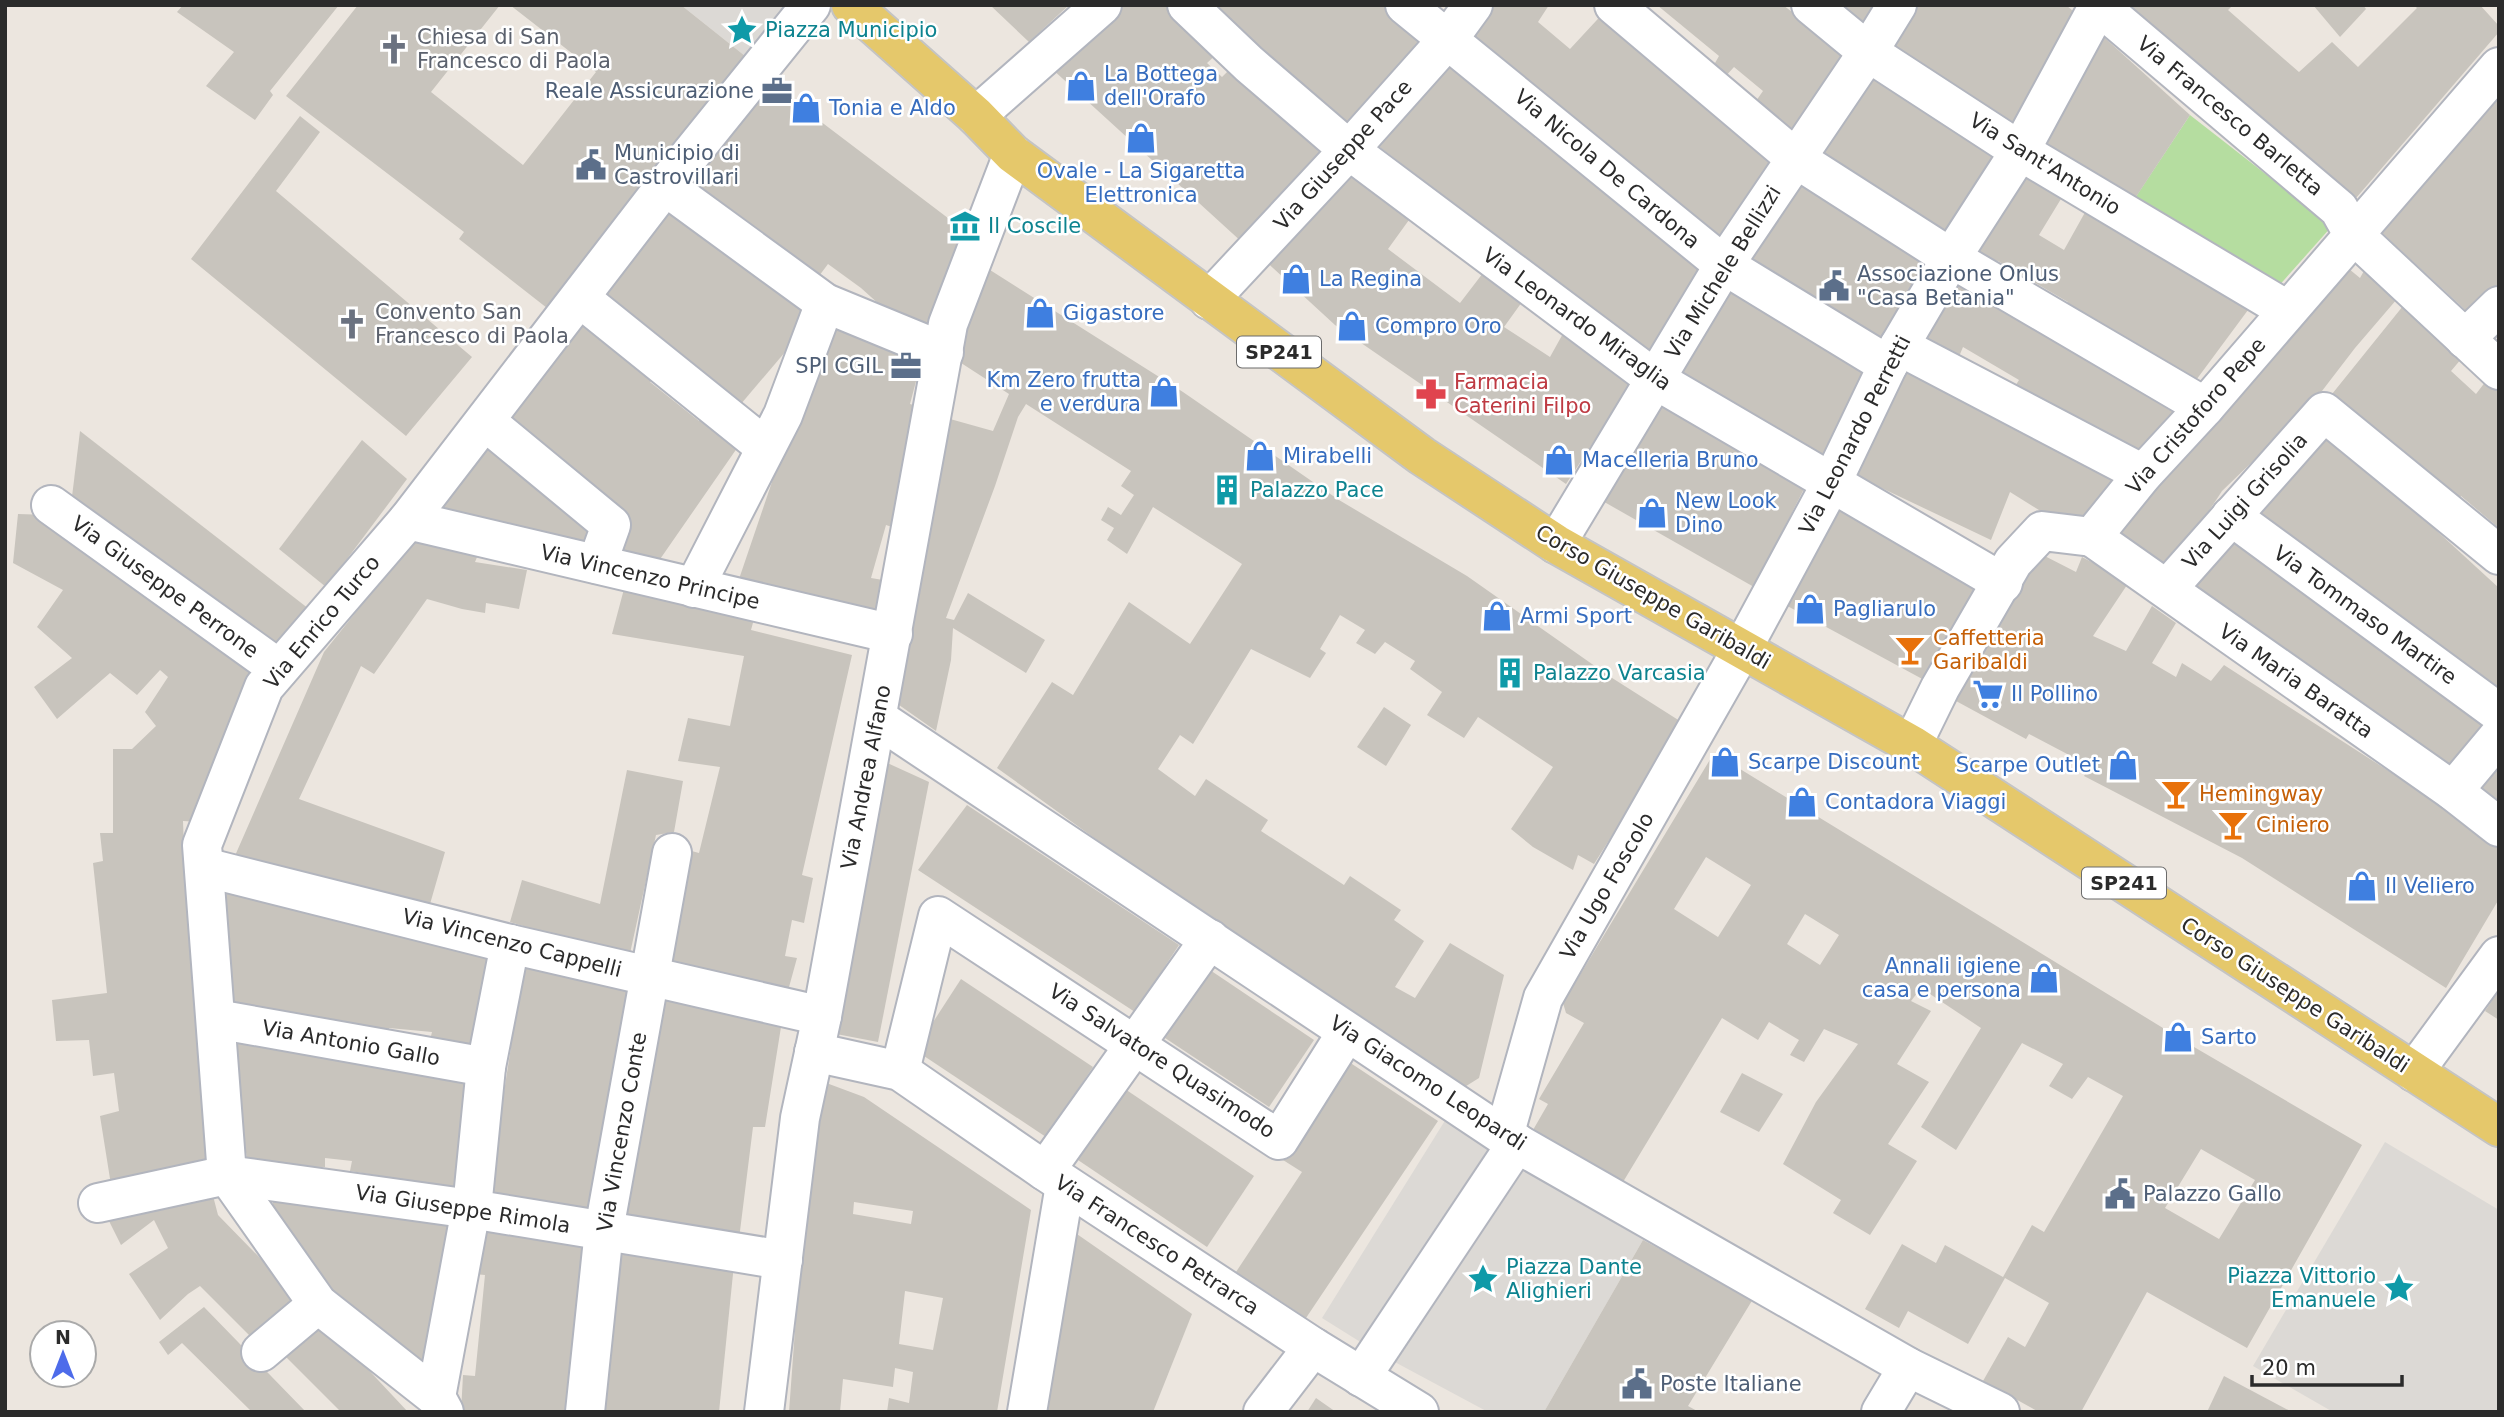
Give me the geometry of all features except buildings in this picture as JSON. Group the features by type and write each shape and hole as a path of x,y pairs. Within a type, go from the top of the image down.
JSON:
{"main road":[{"name":"Corso Giuseppe Garibaldi","path":"851,5 976,116 1013,154 1422,456 1556,544 1912,745 2499,1127"}],"street":[{"name":"Via Enrico Turco","path":"227,1175 202,845 264,687 408,520 665,186 811,5"},
{"path":"976,116 1102,5"},
{"name":"Via Leonardo Miraglia","path":"1187,5 1249,64 1349,150 1656,380 2003,583"},
{"name":"Via Nicola De Cardona","path":"1405,5 1449,38 1724,265 1894,355 2143,474"},
{"name":"Via Giuseppe Pace","path":"1209,300 1349,150 1449,38 1473,5"},
{"path":"1615,5 1796,158 1951,258 2204,407"},
{"name":"Via Sant'Antonio","path":"1811,5 1868,52 2020,151 2287,310"},
{"name":"Via Michele Bellizzi","path":"1556,544 1724,265 1897,5"},
{"name":"Via Leonardo Perretti","path":"1742,649 1831,484 1894,355 1951,258 2020,151 2099,5"},
{"name":"Via Francesco Barletta","path":"2099,5 2339,209 2353,234 2499,370"},
{"name":"Via Cristoforo Pepe","path":"2092,537 2143,474 2499,67"},
{"name":"Via Andrea Alfano","path":"764,1412 800,1118 893,634 948,324 1013,154"},
{"path":"665,186 825,303 944,352"},
{"path":"580,298 765,447"},
{"path":"694,588 783,415 825,303"},
{"path":"2465,339 2499,306"},
{"name":"Via Luigi Grisolia","path":"2167,589 2324,412 2499,555"},
{"path":"485,421 611,525 597,565"},
{"name":"Via Giuseppe Perrone","path":"51,505 279,669"},
{"name":"Via Tommaso Martire","path":"2231,516 2499,713"},
{"name":"Via Vincenzo Principe","path":"408,520 893,634"},
{"path":"1912,745 1940,688 2013,562 2042,531 2092,537"},
{"name":"Via Maria Baratta","path":"2092,537 2453,791 2499,827"},
{"name":"Via Ugo Foscolo","path":"1511,1139 1543,998 1742,649"},
{"name":"Via Giacomo Leopardi","path":"877,718 1511,1139 1908,1367 2000,1412"},
{"path":"2453,791 2499,736"},
{"name":"Via Vincenzo Conte","path":"585,1412 604,1230 672,853"},
{"name":"Via Vincenzo Cappelli","path":"204,867 650,977 818,1034"},
{"name":"Via Salvatore Quasimodo","path":"901,1071 938,916 1279,1140 1347,1032"},
{"path":"1027,1412 1055,1178 1135,1045 1210,939"},
{"path":"440,1404 471,1209 486,1067 510,944"},
{"path":"2414,1072 2499,956"},
{"name":"Via Antonio Gallo","path":"216,1019 486,1067"},
{"name":"Via Francesco Petrarca","path":"818,1034 901,1071 1055,1178 1313,1347 1419,1412"},
{"path":"1362,1377 1511,1139"},
{"path":"99,1203 227,1175 318,1304 440,1404"},
{"name":"Via Giuseppe Rimola","path":"227,1175 471,1209 783,1260"},
{"path":"261,1352 318,1304"},
{"path":"1263,1412 1313,1347"},
{"path":"1881,1412 1908,1367"}],"green space":[{"path":"2190,115 2332,226 2277,288 2133,201"}],"shaded area":[{"name":"Piazza Municipio","path":"681,5 797,5 745,56"},
{"name":"Piazza Dante Alighieri","path":"1446,1119 1643,1240 1544,1412 1488,1412 1378,1353 1322,1318"},
{"name":"Piazza Vittorio Emanuele","path":"2385,1142 2499,1210 2499,1412 2333,1412 2253,1366"}],"place":[{"name":"Piazza Municipio","path":"742,30"},
{"name":"Chiesa di San Francesco di Paola","path":"394,49"},
{"name":"La Bottega dell'Orafo","path":"1081,86"},
{"name":"Reale Assicurazione","path":"777,91"},
{"name":"Tonia e Aldo","path":"806,108"},
{"name":"Ovale - La Sigaretta Elettronica","path":"1141,138"},
{"name":"Municipio di Castrovillari","path":"591,165"},
{"name":"Il Coscile","path":"965,226"},
{"name":"La Regina","path":"1296,279"},
{"name":"Associazione Onlus \"Casa Betania\"","path":"1834,286"},
{"name":"Gigastore","path":"1040,313"},
{"name":"Convento San Francesco di Paola","path":"352,324"},
{"name":"Compro Oro","path":"1352,326"},
{"name":"SPI CGIL","path":"906,366"},
{"name":"Km Zero frutta e verdura","path":"1164,392"},
{"name":"Farmacia Caterini Filpo","path":"1431,394"},
{"name":"Mirabelli","path":"1260,456"},
{"name":"Macelleria Bruno","path":"1559,460"},
{"name":"Palazzo Pace","path":"1227,490"},
{"name":"New Look Dino","path":"1652,513"},
{"name":"Pagliarulo","path":"1810,609"},
{"name":"Armi Sport","path":"1497,616"},
{"name":"Caffetteria Garibaldi","path":"1910,650"},
{"name":"Palazzo Varcasia","path":"1510,673"},
{"name":"Il Pollino","path":"1988,694"},
{"name":"Scarpe Discount","path":"1725,762"},
{"name":"Scarpe Outlet","path":"2123,765"},
{"name":"Hemingway","path":"2176,794"},
{"name":"Contadora Viaggi","path":"1802,802"},
{"name":"Ciniero","path":"2233,825"},
{"name":"Il Veliero","path":"2362,886"},
{"name":"Annali igiene casa e persona","path":"2044,978"},
{"name":"Sarto","path":"2178,1037"},
{"name":"Palazzo Gallo","path":"2120,1194"},
{"name":"Piazza Dante Alighieri","path":"1483,1279"},
{"name":"Piazza Vittorio Emanuele","path":"2399,1288"},
{"name":"Poste Italiane","path":"1637,1384"}]}
